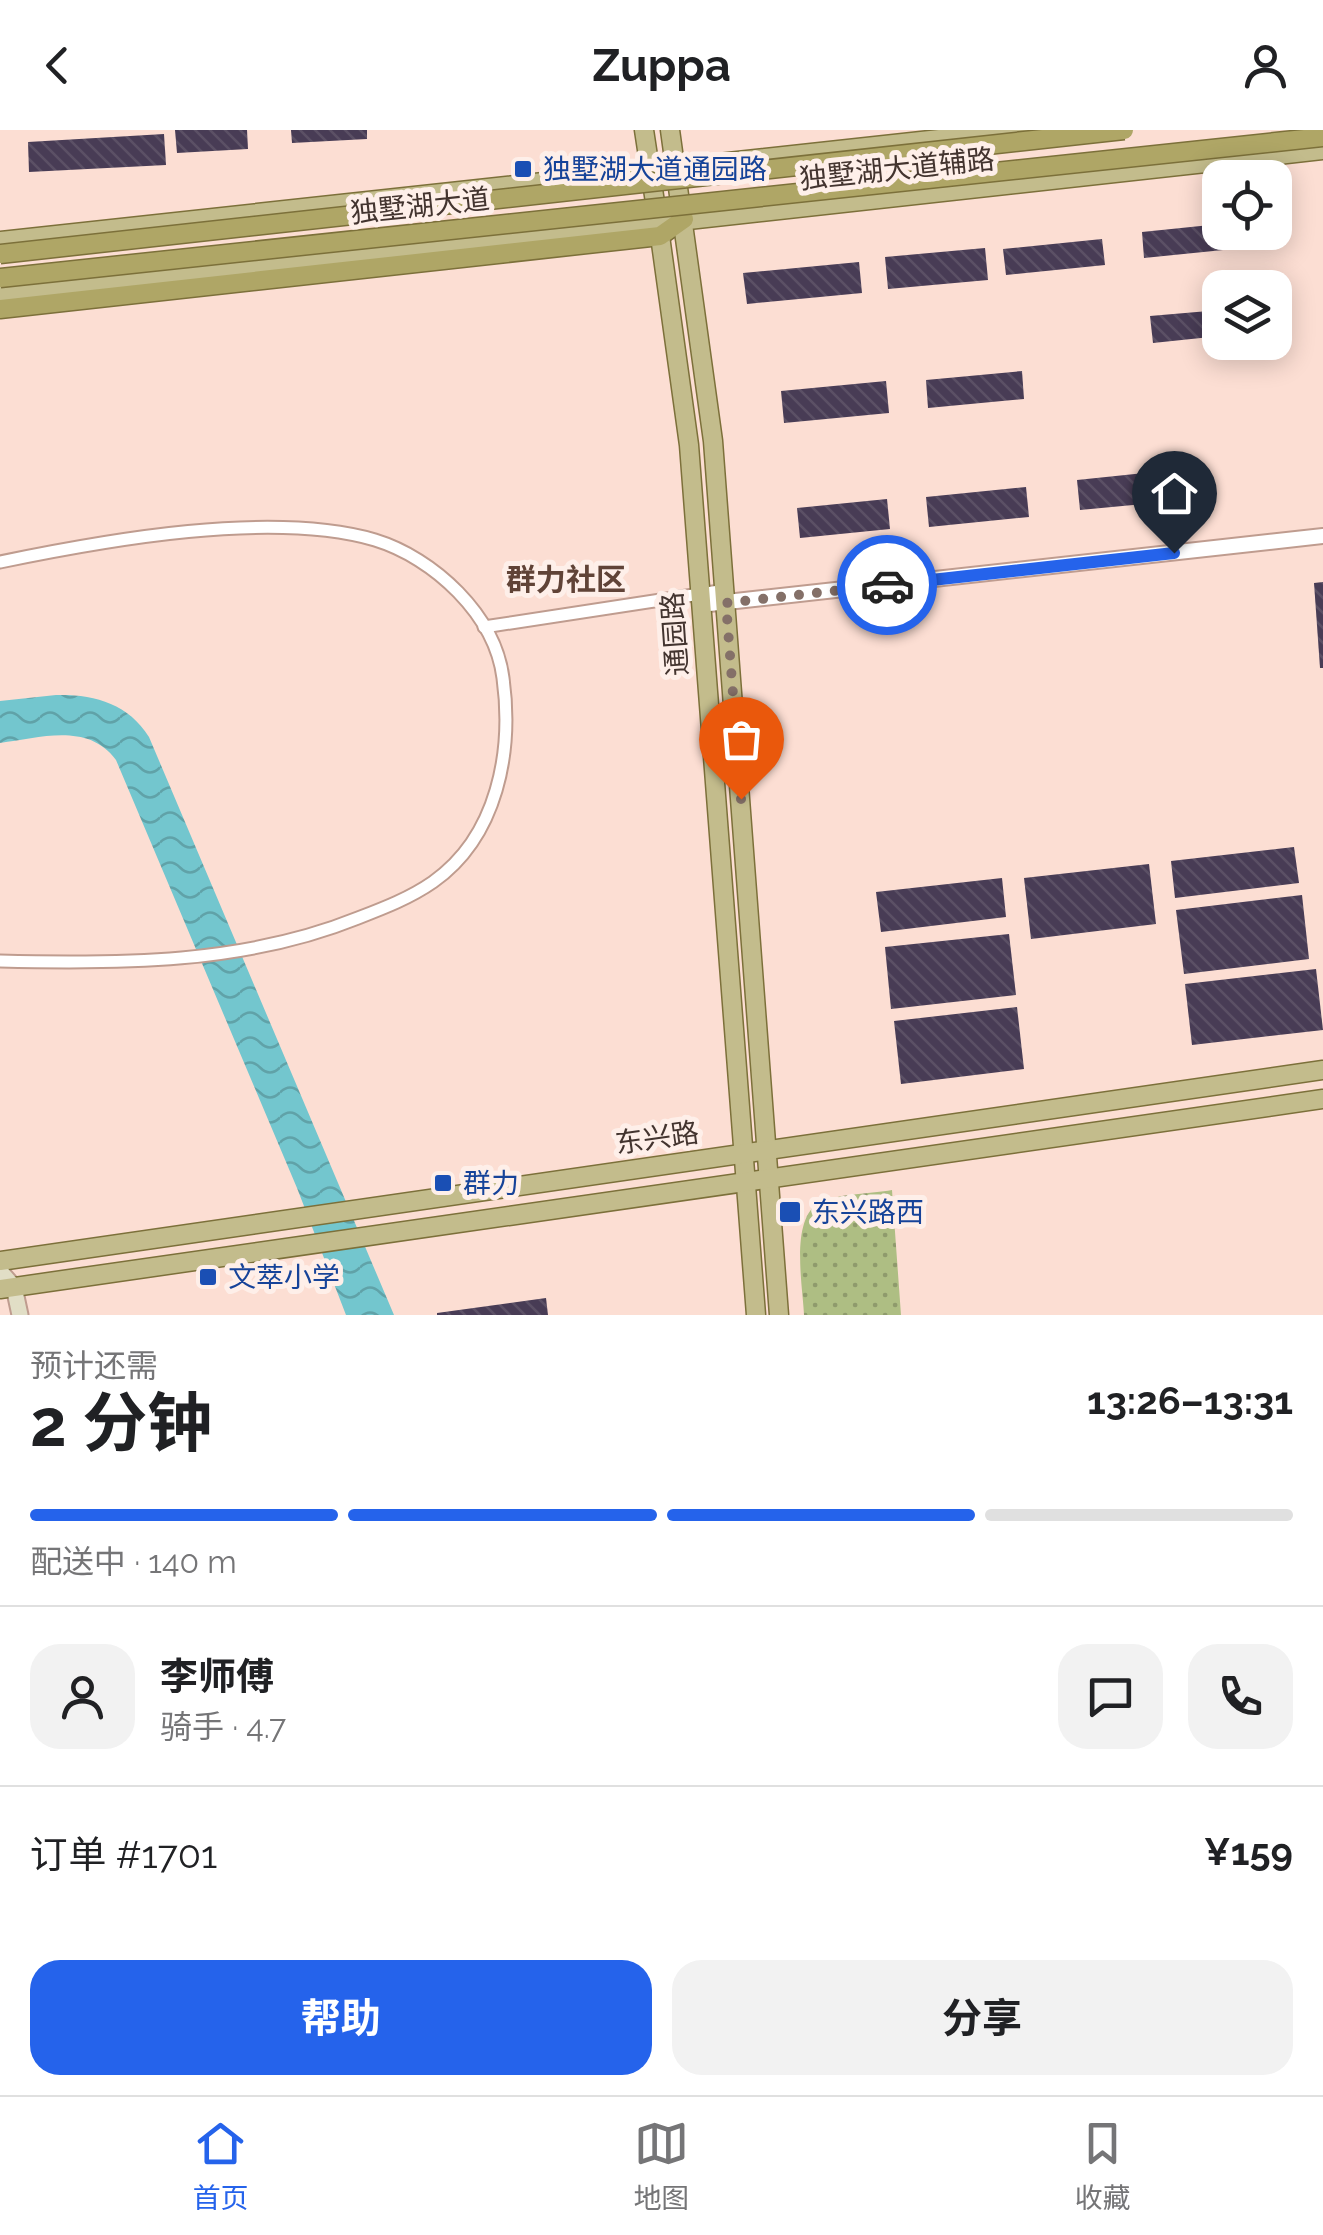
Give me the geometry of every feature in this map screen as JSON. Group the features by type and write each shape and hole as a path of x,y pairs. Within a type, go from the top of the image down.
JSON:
{"highway":[{"name":"独墅湖大道","path":"0,254 1124,130"},
{"name":"独墅湖大道","path":"0,278 1323,137"},
{"path":"0,309 421,263 659,229 684,220"},
{"path":"421,263 452,245"}],"main road":[{"name":"通园路","path":"644,130 690,445 756,1315"},
{"name":"通园路","path":"670,130 713,441 779,1315"},
{"name":"独墅湖大道辅路","path":"0,240 1022,130"},
{"name":"独墅湖大道辅路","path":"684,220 1323,150"},
{"path":"382,253 415,227 680,197"},
{"path":"0,296 452,245 659,229"},
{"name":"东兴路","path":"0,1261 1323,1070"},
{"name":"东兴路","path":"7,1288 1323,1099"},
{"path":"0,1271 20,1315"}],"street":[{"path":"0,562 96,544 195,532 278,529 340,533 394,546 428,565 458,593 484,627 501,663 506,706 505,754 492,804 460,856 434,881 388,906 328,930 247,951 138,962 0,961"},
{"path":"484,627 726,596 1323,536"}],"green space":[{"path":"892,1190 901,1315 804,1315 801,1237 811,1210 838,1197"}],"water":[{"path":"83,696 109,703 131,716 149,737 394,1315 346,1315 297,1188 116,760 105,748 78,737 47,736 0,743 0,701"}],"building":[{"path":"175,130 247,130 248,149 177,153"},
{"path":"291,130 367,130 367,139 292,143"},
{"path":"164,134 166,165 29,172 28,142"},
{"path":"1202,226 1202,250 1223,250 1144,258 1142,232"},
{"path":"1102,239 1105,265 1006,275 1003,249"},
{"path":"985,248 988,280 888,289 885,257"},
{"path":"859,262 862,293 747,304 743,273"},
{"path":"1202,312 1202,338 1153,343 1150,316"},
{"path":"1022,371 1024,399 928,408 926,380"},
{"path":"886,381 889,413 784,423 781,391"},
{"path":"1183,469 1186,500 1080,510 1077,480"},
{"path":"1026,487 1029,517 929,527 926,497"},
{"path":"887,499 890,529 800,538 797,508"},
{"path":"1323,582 1323,668 1320,668 1314,583"},
{"path":"1294,847 1299,883 1175,898 1171,861"},
{"path":"1149,864 1156,924 1031,939 1024,878"},
{"path":"1002,878 1006,917 881,932 876,892"},
{"path":"1302,895 1309,959 1184,974 1176,910"},
{"path":"1009,934 1016,995 891,1009 885,947"},
{"path":"1316,969 1323,1030 1192,1045 1185,984"},
{"path":"1017,1007 1024,1069 901,1084 894,1021"},
{"path":"546,1298 548,1315 437,1315 437,1313"}],"way so far":[{"path":"741,799 726,603 887,585"}],"place":[{"name":"独墅湖大道通园路","path":"523,169"},
{"name":"群力","path":"443,1183"},
{"name":"东兴路西","path":"790,1212"},
{"name":"文萃小学","path":"208,1277"}],"district":[{"name":"群力社区","path":"566,579"}],"route":[{"path":"887,585 1174,553"}]}
